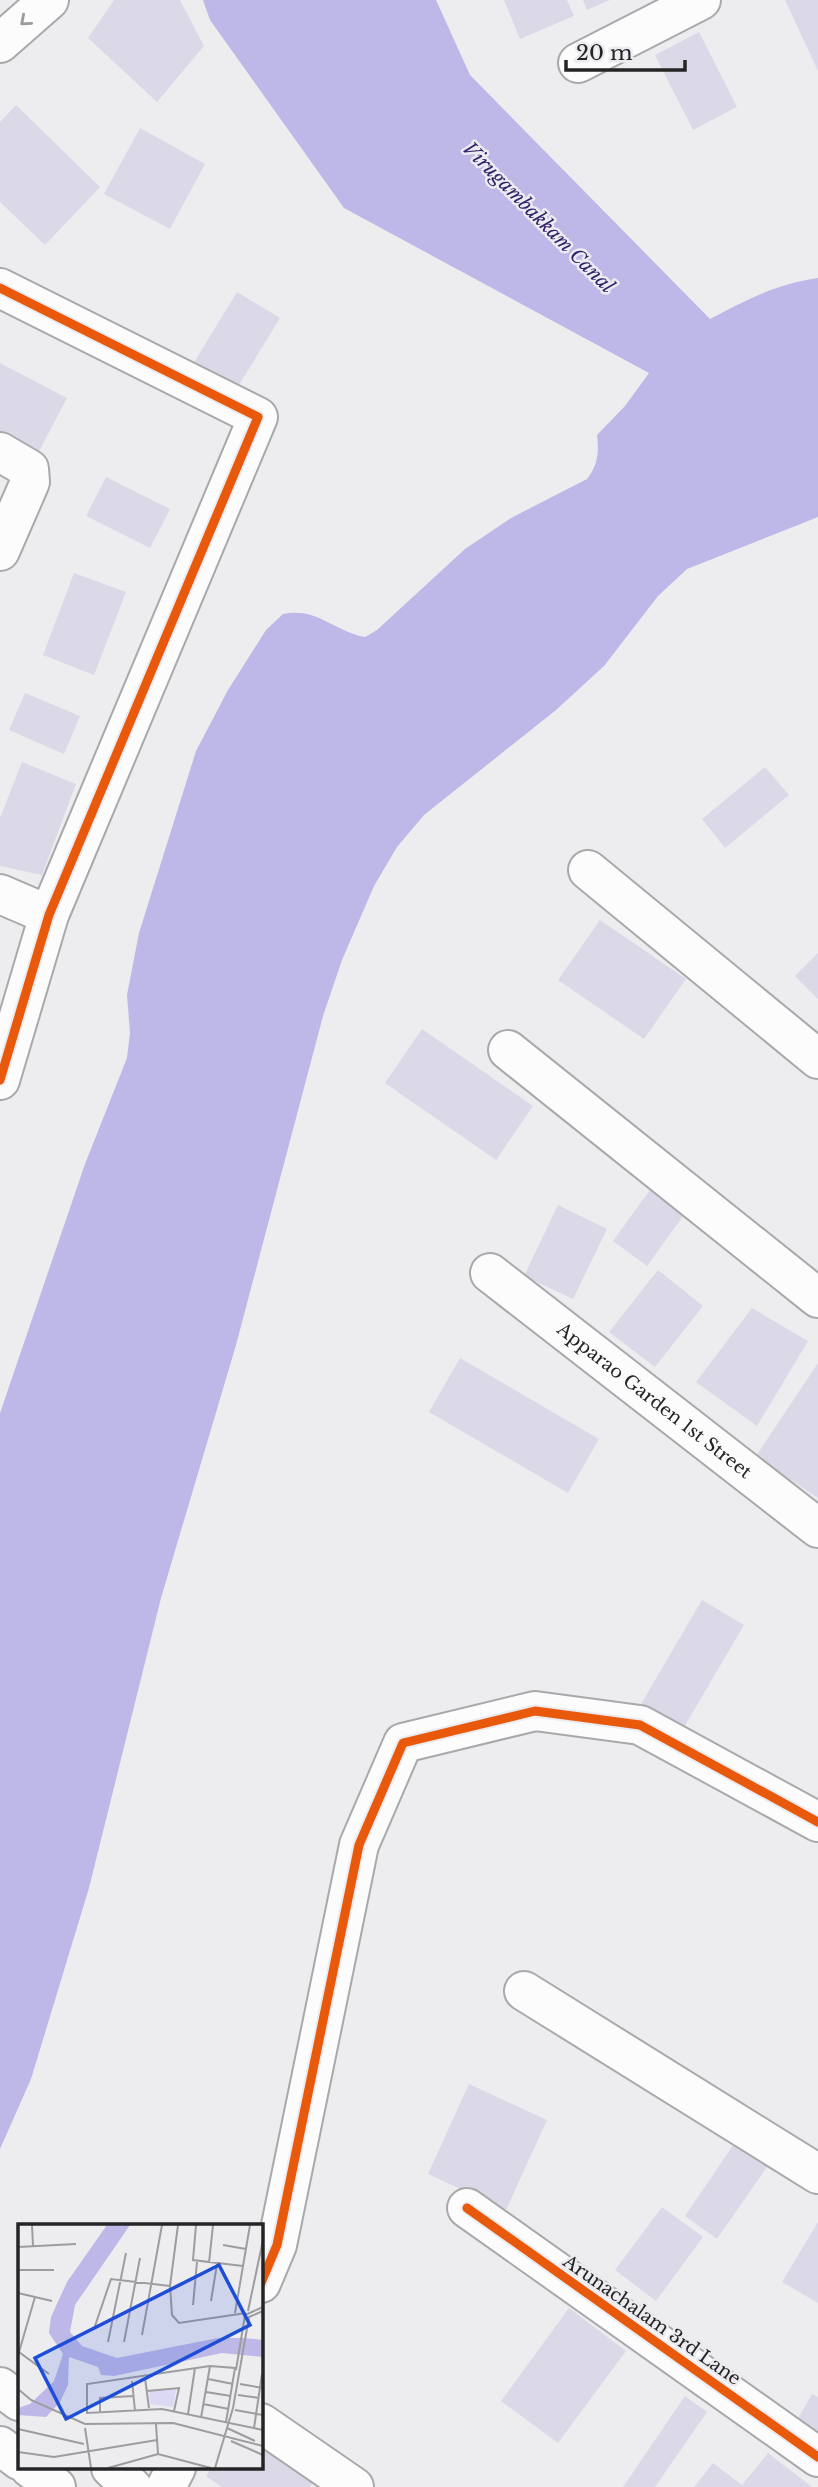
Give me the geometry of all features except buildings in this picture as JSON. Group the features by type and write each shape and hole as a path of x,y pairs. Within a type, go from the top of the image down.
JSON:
{"street":[{"path":"0,43 49,0"},
{"path":"578,63 701,0"},
{"path":"0,288 258,416 49,915 1,1077"},
{"path":"0,452 29,469 30,482 0,551"},
{"path":"588,870 818,1059"},
{"path":"0,894 49,915"},
{"path":"508,1050 818,1297"},
{"name":"Apparao Garden 1st Street","path":"489,1273 818,1528"},
{"path":"262,2281 277,2245 359,1845 403,1743 536,1711 640,1725 818,1822"},
{"path":"524,1991 818,2174"},
{"name":"Arunachalam 3rd Lane","path":"467,2208 818,2457"},
{"path":"0,2387 18,2400"},
{"path":"262,2424 354,2487"},
{"path":"0,2446 18,2459"},
{"path":"33,2470 56,2487"},
{"path":"113,2470 132,2487"},
{"path":"166,2487 175,2470"}],"water":[{"name":"Virugambakkam Canal","path":"203,0 436,0 470,75 710,319 762,293 818,278 818,517 687,569 658,596 604,666 556,710 424,815 397,847 374,886 342,960 323,1016 236,1345 161,1598 89,1888 31,2079 0,2149 0,1413 85,1164 127,1058 130,1033 127,995 139,933 196,751 228,690 266,630 283,614 306,614 365,637 377,630 465,549 511,518 587,479 597,458 597,435 625,406 649,373 344,208 210,20"}],"cycle path":[{"path":"0,288 258,417 49,915 0,1080"},
{"path":"262,2281 277,2245 359,1845 403,1743 535,1711 640,1725 818,1822"},
{"path":"467,2208 818,2457"}]}
